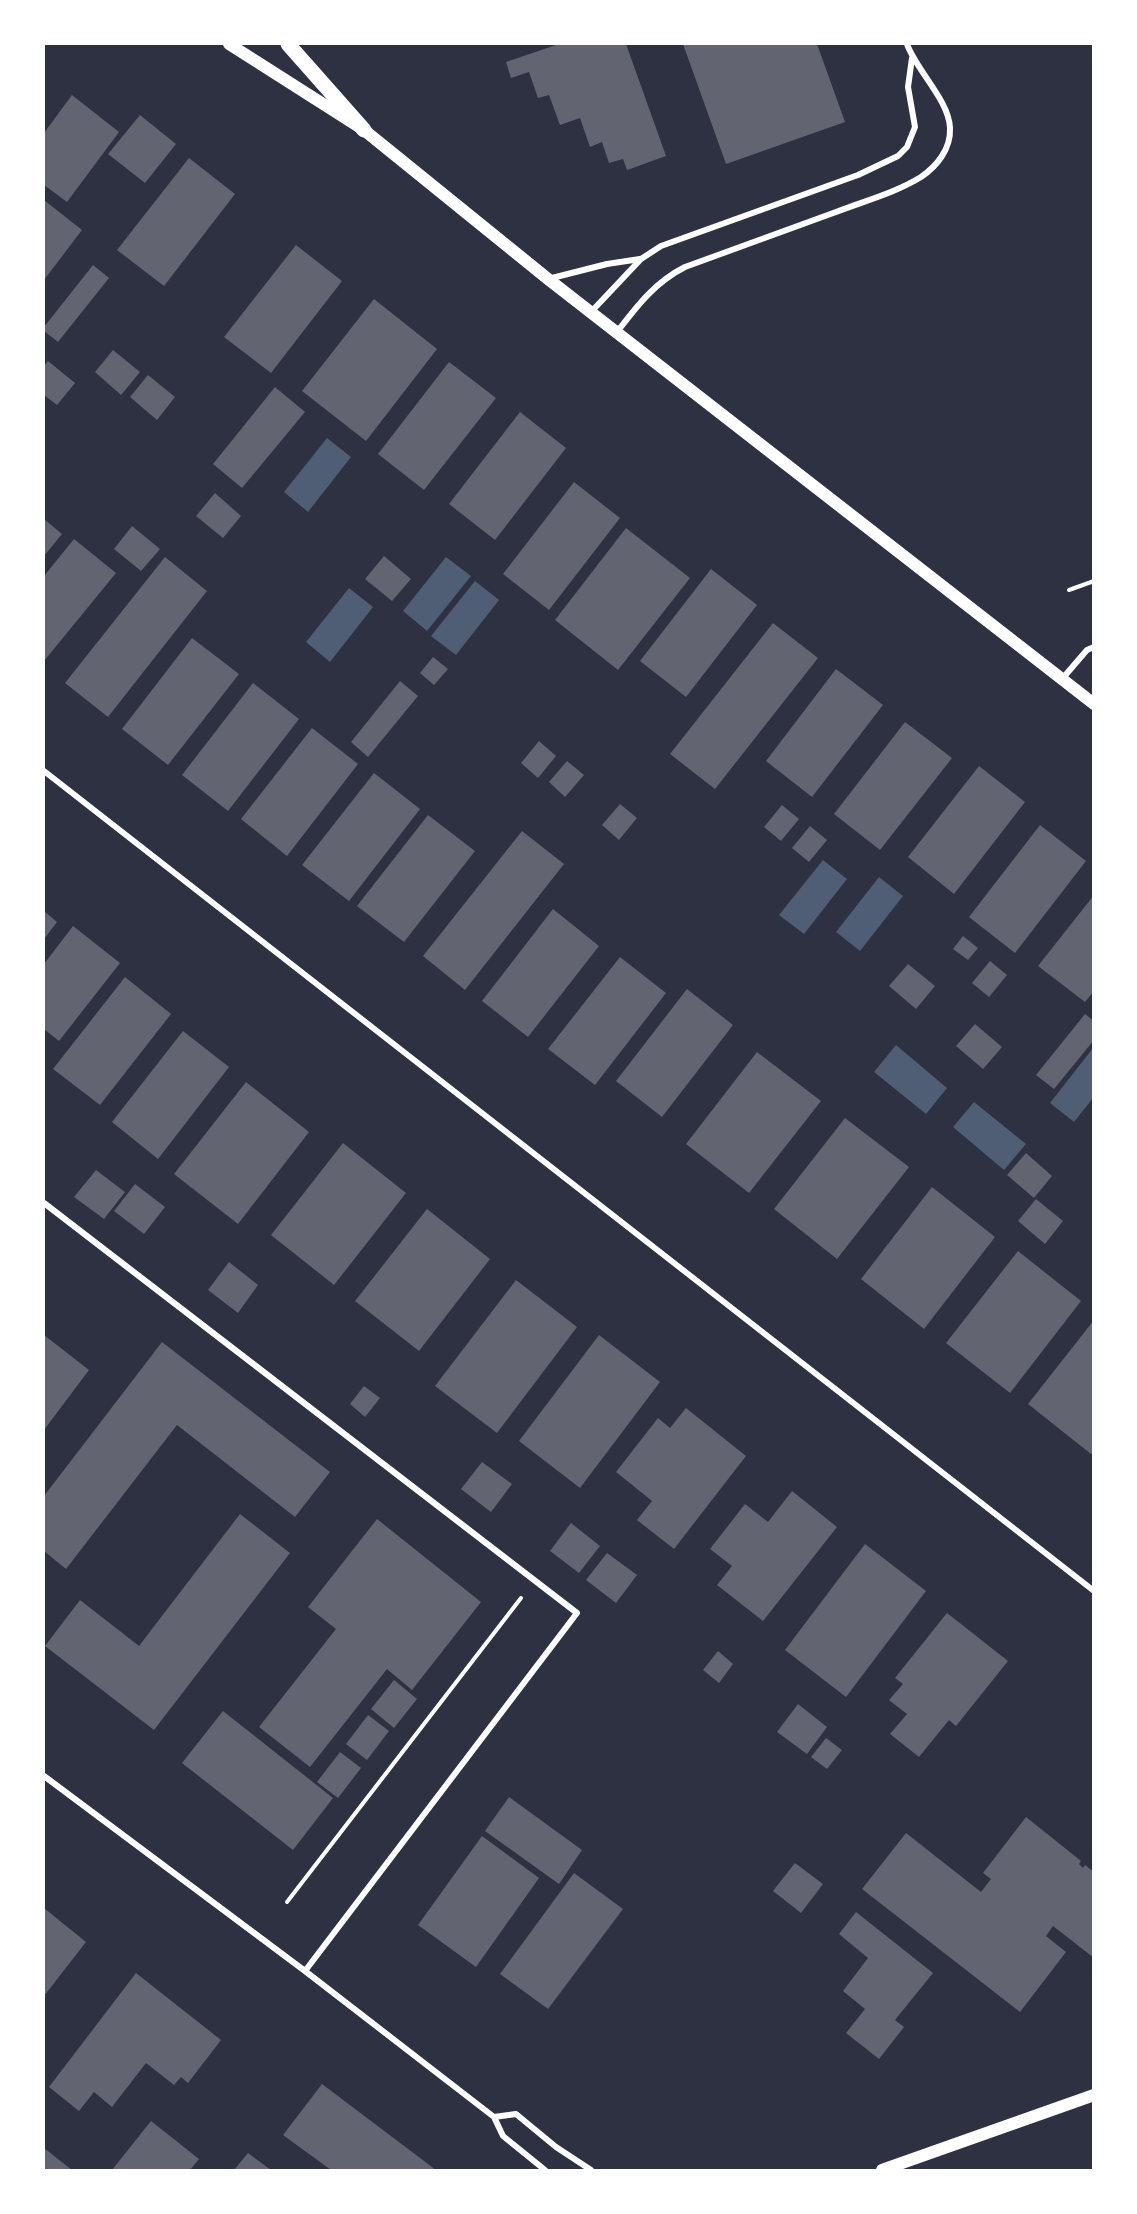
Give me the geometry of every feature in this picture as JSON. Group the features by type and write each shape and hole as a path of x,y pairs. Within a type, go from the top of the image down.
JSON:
{"main road":[{"path":"229,44 364,130 548,279 1094,704"},
{"path":"288,44 364,130"},
{"path":"882,2170 1094,2096"}],"street":[{"path":"617,332 645,296 670,274 882,195 922,176 932,167 943,156 950,142 951,126 932,84 912,58 907,44"},
{"path":"591,312 641,259 661,246 858,175 898,156 908,147 915,127 909,87 912,58"},
{"path":"548,279 607,264 641,259"},
{"path":"1062,679 1087,650 1094,647"},
{"path":"44,771 1094,1592"},
{"path":"44,1203 577,1613 305,1971"},
{"path":"44,1776 305,1971 494,2117 503,2136 544,2170"},
{"path":"494,2117 516,2114 556,2147 591,2170"}],"path":[{"path":"1069,590 1094,581"},
{"path":"287,1902 524,1594"}],"water":[{"path":"327,438 351,457 308,512 284,492"},
{"path":"446,557 471,576 427,631 403,611"},
{"path":"475,581 499,600 456,655 431,636"},
{"path":"349,588 373,607 330,662 306,642"},
{"path":"823,860 847,879 804,934 779,915"},
{"path":"879,877 903,896 860,951 836,932"},
{"path":"896,1045 947,1088 926,1114 874,1072"},
{"path":"1093,1048 1093,1098 1074,1122 1050,1103"},
{"path":"974,1102 1026,1144 1004,1170 953,1127"}],"building":[{"path":"559,44 626,44 666,156 627,170 623,159 609,163 602,142 590,147 580,118 560,125 549,95 538,98 529,72 511,78 506,62"},
{"path":"683,44 817,44 845,122 726,164"},
{"path":"72,95 119,132 67,202 44,185 44,133"},
{"path":"140,115 176,144 145,183 108,154"},
{"path":"189,158 235,194 164,286 117,250"},
{"path":"44,200 82,230 44,280"},
{"path":"296,245 342,281 271,373 224,337"},
{"path":"93,265 109,278 58,342 44,331 44,327"},
{"path":"374,299 437,349 366,441 302,391"},
{"path":"113,350 140,372 121,395 95,372"},
{"path":"48,361 75,383 57,405 44,395 44,366"},
{"path":"449,362 496,398 424,490 378,454"},
{"path":"148,375 175,397 157,420 130,397"},
{"path":"275,387 305,412 242,488 213,464"},
{"path":"520,412 566,448 495,540 449,504"},
{"path":"574,482 620,518 549,610 503,574"},
{"path":"215,493 241,516 223,538 196,516"},
{"path":"44,519 62,534 44,556"},
{"path":"132,526 160,549 141,571 114,549"},
{"path":"626,528 690,578 618,670 555,620"},
{"path":"74,539 116,573 44,661 44,576"},
{"path":"384,556 411,579 392,601 365,579"},
{"path":"165,557 207,591 108,717 65,683"},
{"path":"711,569 757,605 686,697 640,661"},
{"path":"773,623 818,658 715,789 670,754"},
{"path":"192,638 239,674 168,765 122,729"},
{"path":"433,657 448,669 434,685 420,673"},
{"path":"836,669 883,705 812,797 766,761"},
{"path":"400,681 418,696 368,757 351,742"},
{"path":"253,683 299,719 228,811 182,775"},
{"path":"905,722 952,758 880,850 834,814"},
{"path":"312,728 358,764 287,856 241,819"},
{"path":"539,741 556,756 538,778 521,763"},
{"path":"567,761 584,775 565,797 549,782"},
{"path":"979,766 1025,802 954,894 908,857"},
{"path":"374,773 420,809 349,901 302,865"},
{"path":"620,804 637,818 619,840 602,825"},
{"path":"782,805 799,819 781,841 764,827"},
{"path":"428,815 475,851 404,942 357,906"},
{"path":"1040,825 1086,861 1015,953 969,917"},
{"path":"810,826 827,840 809,862 792,848"},
{"path":"522,831 564,864 465,990 423,956"},
{"path":"1094,895 1094,991 1085,1002 1038,966"},
{"path":"553,909 599,946 528,1037 482,1001"},
{"path":"44,911 57,922 44,939"},
{"path":"73,926 120,963 59,1041 44,1029 44,964"},
{"path":"963,936 978,948 968,960 953,949"},
{"path":"620,957 666,993 595,1085 548,1049"},
{"path":"990,961 1007,975 989,997 972,983"},
{"path":"908,964 935,986 916,1009 889,986"},
{"path":"125,977 171,1014 100,1105 53,1069"},
{"path":"687,989 733,1025 662,1117 616,1081"},
{"path":"1085,1014 1094,1021 1094,1040 1054,1089 1036,1075"},
{"path":"975,1024 1002,1047 983,1069 956,1046"},
{"path":"183,1031 229,1067 158,1159 112,1122"},
{"path":"757,1052 821,1101 749,1193 686,1144"},
{"path":"246,1082 309,1132 238,1224 174,1174"},
{"path":"845,1118 909,1167 837,1259 774,1209"},
{"path":"343,1143 406,1193 334,1285 271,1235"},
{"path":"1026,1153 1052,1176 1034,1198 1007,1175"},
{"path":"96,1170 125,1192 104,1219 74,1197"},
{"path":"135,1184 165,1207 144,1234 114,1211"},
{"path":"932,1187 995,1237 924,1329 861,1279"},
{"path":"1036,1199 1063,1221 1045,1244 1018,1221"},
{"path":"427,1209 490,1259 419,1351 355,1301"},
{"path":"1018,1251 1081,1301 1010,1393 946,1343"},
{"path":"229,1262 258,1285 238,1313 208,1290"},
{"path":"516,1280 577,1327 497,1433 435,1386"},
{"path":"1094,1320 1094,1451 1091,1454 1028,1404"},
{"path":"44,1335 89,1370 44,1430"},
{"path":"599,1335 660,1382 580,1488 519,1441"},
{"path":"162,1342 330,1472 295,1517 177,1425 66,1569 44,1551 44,1496"},
{"path":"364,1386 380,1398 365,1417 350,1404"},
{"path":"686,1408 746,1456 674,1549 637,1520 652,1501 616,1472 658,1418 670,1428"},
{"path":"482,1462 512,1484 491,1512 461,1489"},
{"path":"792,1491 837,1527 763,1621 717,1585 732,1566 710,1549 745,1504 768,1522"},
{"path":"240,1514 290,1553 154,1730 45,1646 80,1600 139,1646"},
{"path":"377,1519 481,1602 412,1690 387,1669 310,1767 259,1727 336,1629 308,1607"},
{"path":"571,1523 600,1546 579,1573 550,1551"},
{"path":"865,1544 926,1591 846,1697 785,1650"},
{"path":"607,1553 637,1575 616,1603 586,1580"},
{"path":"947,1613 1008,1661 956,1726 949,1720 919,1757 890,1734 907,1714 889,1700 903,1684 895,1678"},
{"path":"718,1651 733,1664 719,1683 703,1670"},
{"path":"394,1680 417,1699 394,1728 371,1709"},
{"path":"798,1704 827,1727 807,1754 777,1732"},
{"path":"223,1711 333,1798 293,1850 182,1763"},
{"path":"368,1715 389,1731 367,1760 346,1744"},
{"path":"826,1738 842,1750 827,1769 811,1757"},
{"path":"340,1752 361,1768 338,1798 317,1782"},
{"path":"509,1797 582,1850 559,1884 485,1831"},
{"path":"1026,1817 1081,1861 1079,1864 1083,1868 1085,1865 1094,1872 1094,1958 1053,1926 1046,1936 1066,1952 1020,2012 862,1889 906,1833 981,1892 991,1879 983,1873"},
{"path":"482,1836 539,1878 476,1967 418,1925"},
{"path":"795,1863 823,1884 801,1913 773,1891"},
{"path":"574,1873 623,1909 548,2009 500,1974"},
{"path":"44,1908 86,1942 44,1996"},
{"path":"856,1912 933,1973 895,2020 904,2027 879,2059 846,2033 865,2009 843,1991 868,1958 839,1934"},
{"path":"136,1973 221,2040 188,2083 181,2077 174,2085 146,2063 112,2107 94,2092 79,2111 49,2087"},
{"path":"322,2084 436,2170 331,2170 283,2135"},
{"path":"151,2121 199,2159 190,2170 112,2170"},
{"path":"44,2148 72,2170 44,2170"},
{"path":"248,2153 271,2170 234,2170"}]}
